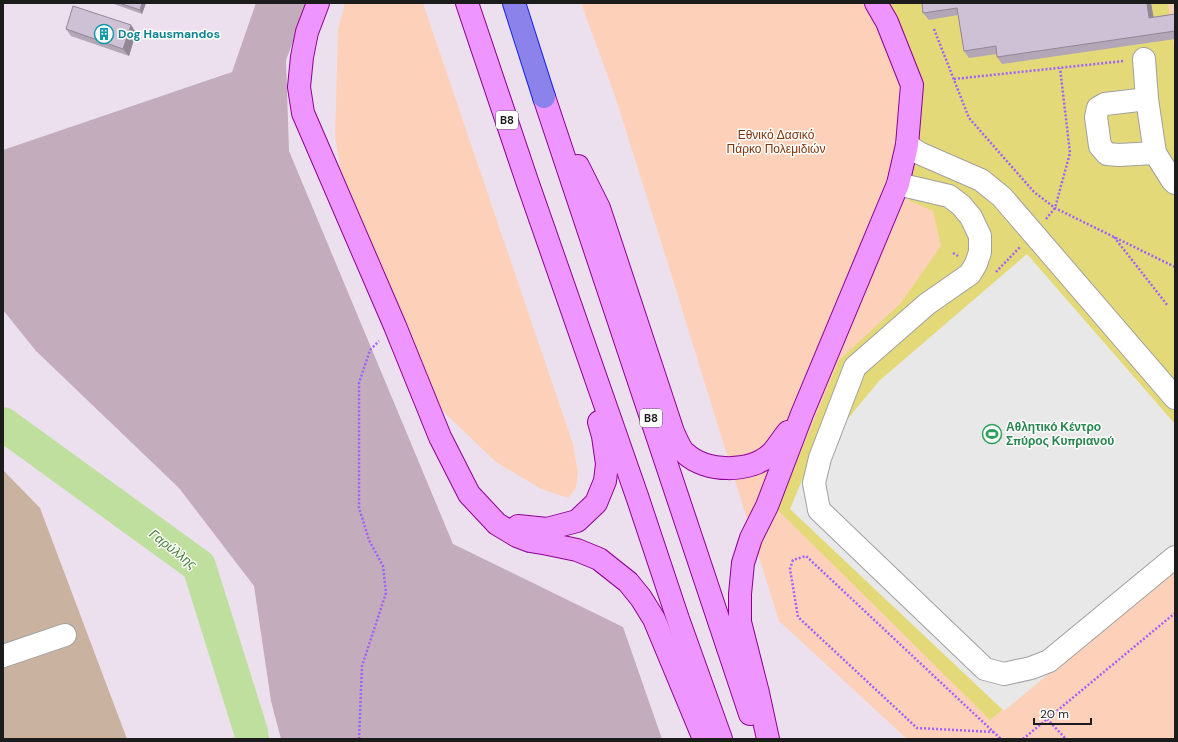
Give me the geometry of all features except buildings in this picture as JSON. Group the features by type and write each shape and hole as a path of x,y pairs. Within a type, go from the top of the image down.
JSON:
{"highway":[{"name":"B8","path":"514,3 544,97"}],"main road":[{"path":"318,3 306,32 302,57 300,87 303,113 395,326 443,444 470,494 497,524 530,542 577,550 599,559 628,582 641,598 654,619 704,739"},
{"name":"B8","path":"467,3 678,619 721,739"},
{"path":"768,739 740,622 740,594 743,563 751,538 766,506 802,414 898,184 907,144 912,85 887,22 876,3"},
{"path":"544,97 600,208 673,432 684,453 697,461 715,467 740,468 756,463 771,454 802,414"},
{"name":"B8","path":"544,97 758,739"},
{"path":"497,524 547,529 577,521 596,503 605,481 607,464 603,436 527,181"}],"lane":[{"path":"1144,59 1147,99 1156,153 1175,183"},
{"path":"1147,99 1105,104 1098,108 1096,117 1100,146 1107,154 1119,155 1156,153"},
{"path":"907,144 919,153 981,180 1002,197 1175,398"},
{"path":"898,184 949,196 961,204 971,217 980,236 980,252 976,264 970,274 927,304 855,367 820,458 814,483 819,510 985,669 1004,674 1031,668 1049,661 1175,557"},
{"path":"3,656 65,635"}],"path":[{"path":"934,28 969,118 1034,192 1055,208 1175,267"},
{"path":"954,79 1144,59"},
{"path":"1113,236 1168,306"},
{"path":"359,739 362,666 386,593 383,566 369,540 360,508 359,383 370,350 395,326"},
{"path":"994,732 917,728 798,616 790,569 793,560 806,556 1002,739"},
{"path":"1024,739 1175,613"},
{"path":"1047,719 1066,739"}],"shaded area":[{"path":"256,3 308,3 286,60 289,151 453,544 623,627 662,739 281,739 271,701 254,586 179,488 36,351 3,310 3,150 232,72"},
{"name":"Αθλητικό Κέντρο Σπύρος Κυπριανού","path":"888,3 1168,3 1175,57 1175,566 990,720 777,509 839,360 900,304 941,246 933,211 908,200 923,88"},
{"path":"1027,254 1175,424 1175,569 1004,711 790,509 807,468 879,381"},
{"path":"3,470 40,508 127,739 3,739"}],"green space":[{"path":"345,3 423,3 573,444 578,472 576,488 568,498 541,489 496,462 431,400 342,179 335,136 338,29"},
{"name":"Εθνικό Δασικό Πάρκο Πολεμιδιών","path":"581,3 1175,3 1175,739 907,739 779,621 615,96"}],"waterway":[{"name":"Γαρύλλης","path":"3,424 199,566 252,739"}],"place":[{"name":"Dog Hausmandos","path":"104,34"},
{"name":"Αθλητικό Κέντρο Σπύρος Κυπριανού","path":"992,434"}]}
